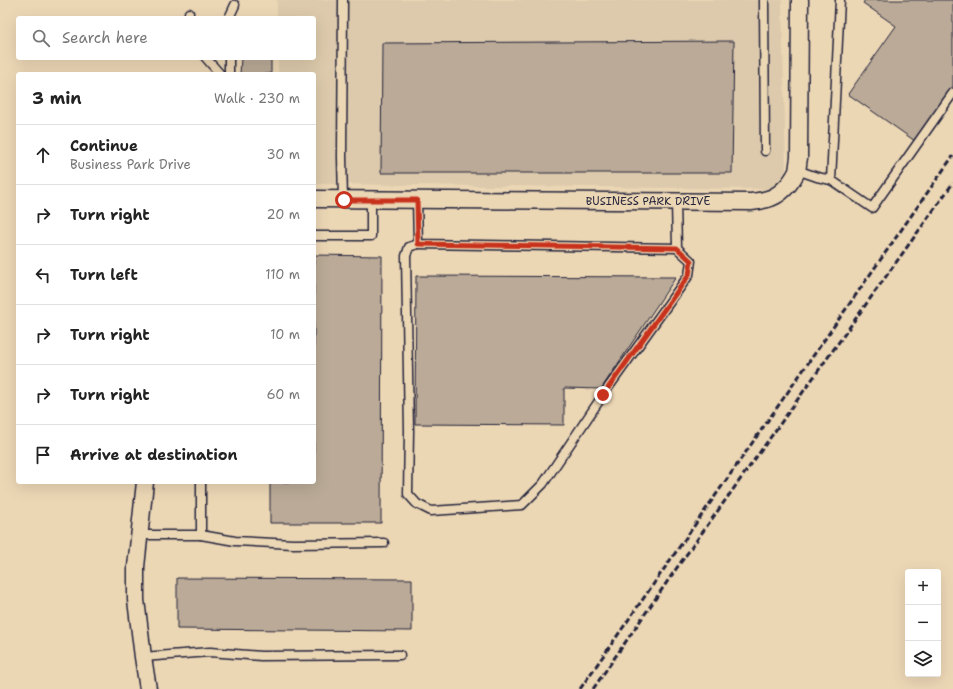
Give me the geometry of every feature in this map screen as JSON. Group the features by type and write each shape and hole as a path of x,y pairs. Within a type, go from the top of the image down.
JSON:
{"street":[{"name":"BUSINESS PARK DRIVE","path":"316,199 750,202 772,198 780,193 793,179 797,170 799,158 800,0"},
{"path":"145,484 136,567 136,600 148,689"}],"lane":[{"path":"343,0 342,157 344,200"},
{"path":"764,0 765,151"},
{"path":"831,180 840,0"},
{"path":"229,16 235,5"},
{"path":"208,60 218,72"},
{"path":"229,60 229,72"},
{"path":"797,170 831,180 872,208 953,93"},
{"path":"316,236 371,236 371,200"},
{"path":"417,200 418,244"},
{"path":"676,202 677,248"},
{"path":"418,244 677,248 691,261 689,275 603,395 543,484 522,505 431,511 417,504 408,494 409,431 406,256 409,247 418,244"},
{"path":"201,484 201,535"},
{"path":"139,535 201,535 235,540 293,544 384,544"},
{"path":"143,657 210,652 261,656 400,655"}],"shaded area":[{"path":"277,0 782,0 786,171 772,189 316,184 316,72 278,72 278,60 316,60 316,16 277,16"}],"building":[{"path":"865,0 953,0 953,86 915,141 848,94 896,26 863,3"},
{"path":"734,41 732,173 381,173 382,43"},
{"path":"241,60 271,60 271,72 240,72"},
{"path":"316,255 382,256 381,523 270,523 270,484 316,484"},
{"path":"416,276 676,277 601,389 564,388 564,425 415,424"},
{"path":"177,578 412,579 412,631 177,629"}],"railway":[{"path":"580,689 953,156"},
{"path":"593,689 676,569 953,183"}],"route":[{"path":"344,200 417,200 418,244 677,248 691,261 689,275 603,395"}]}
